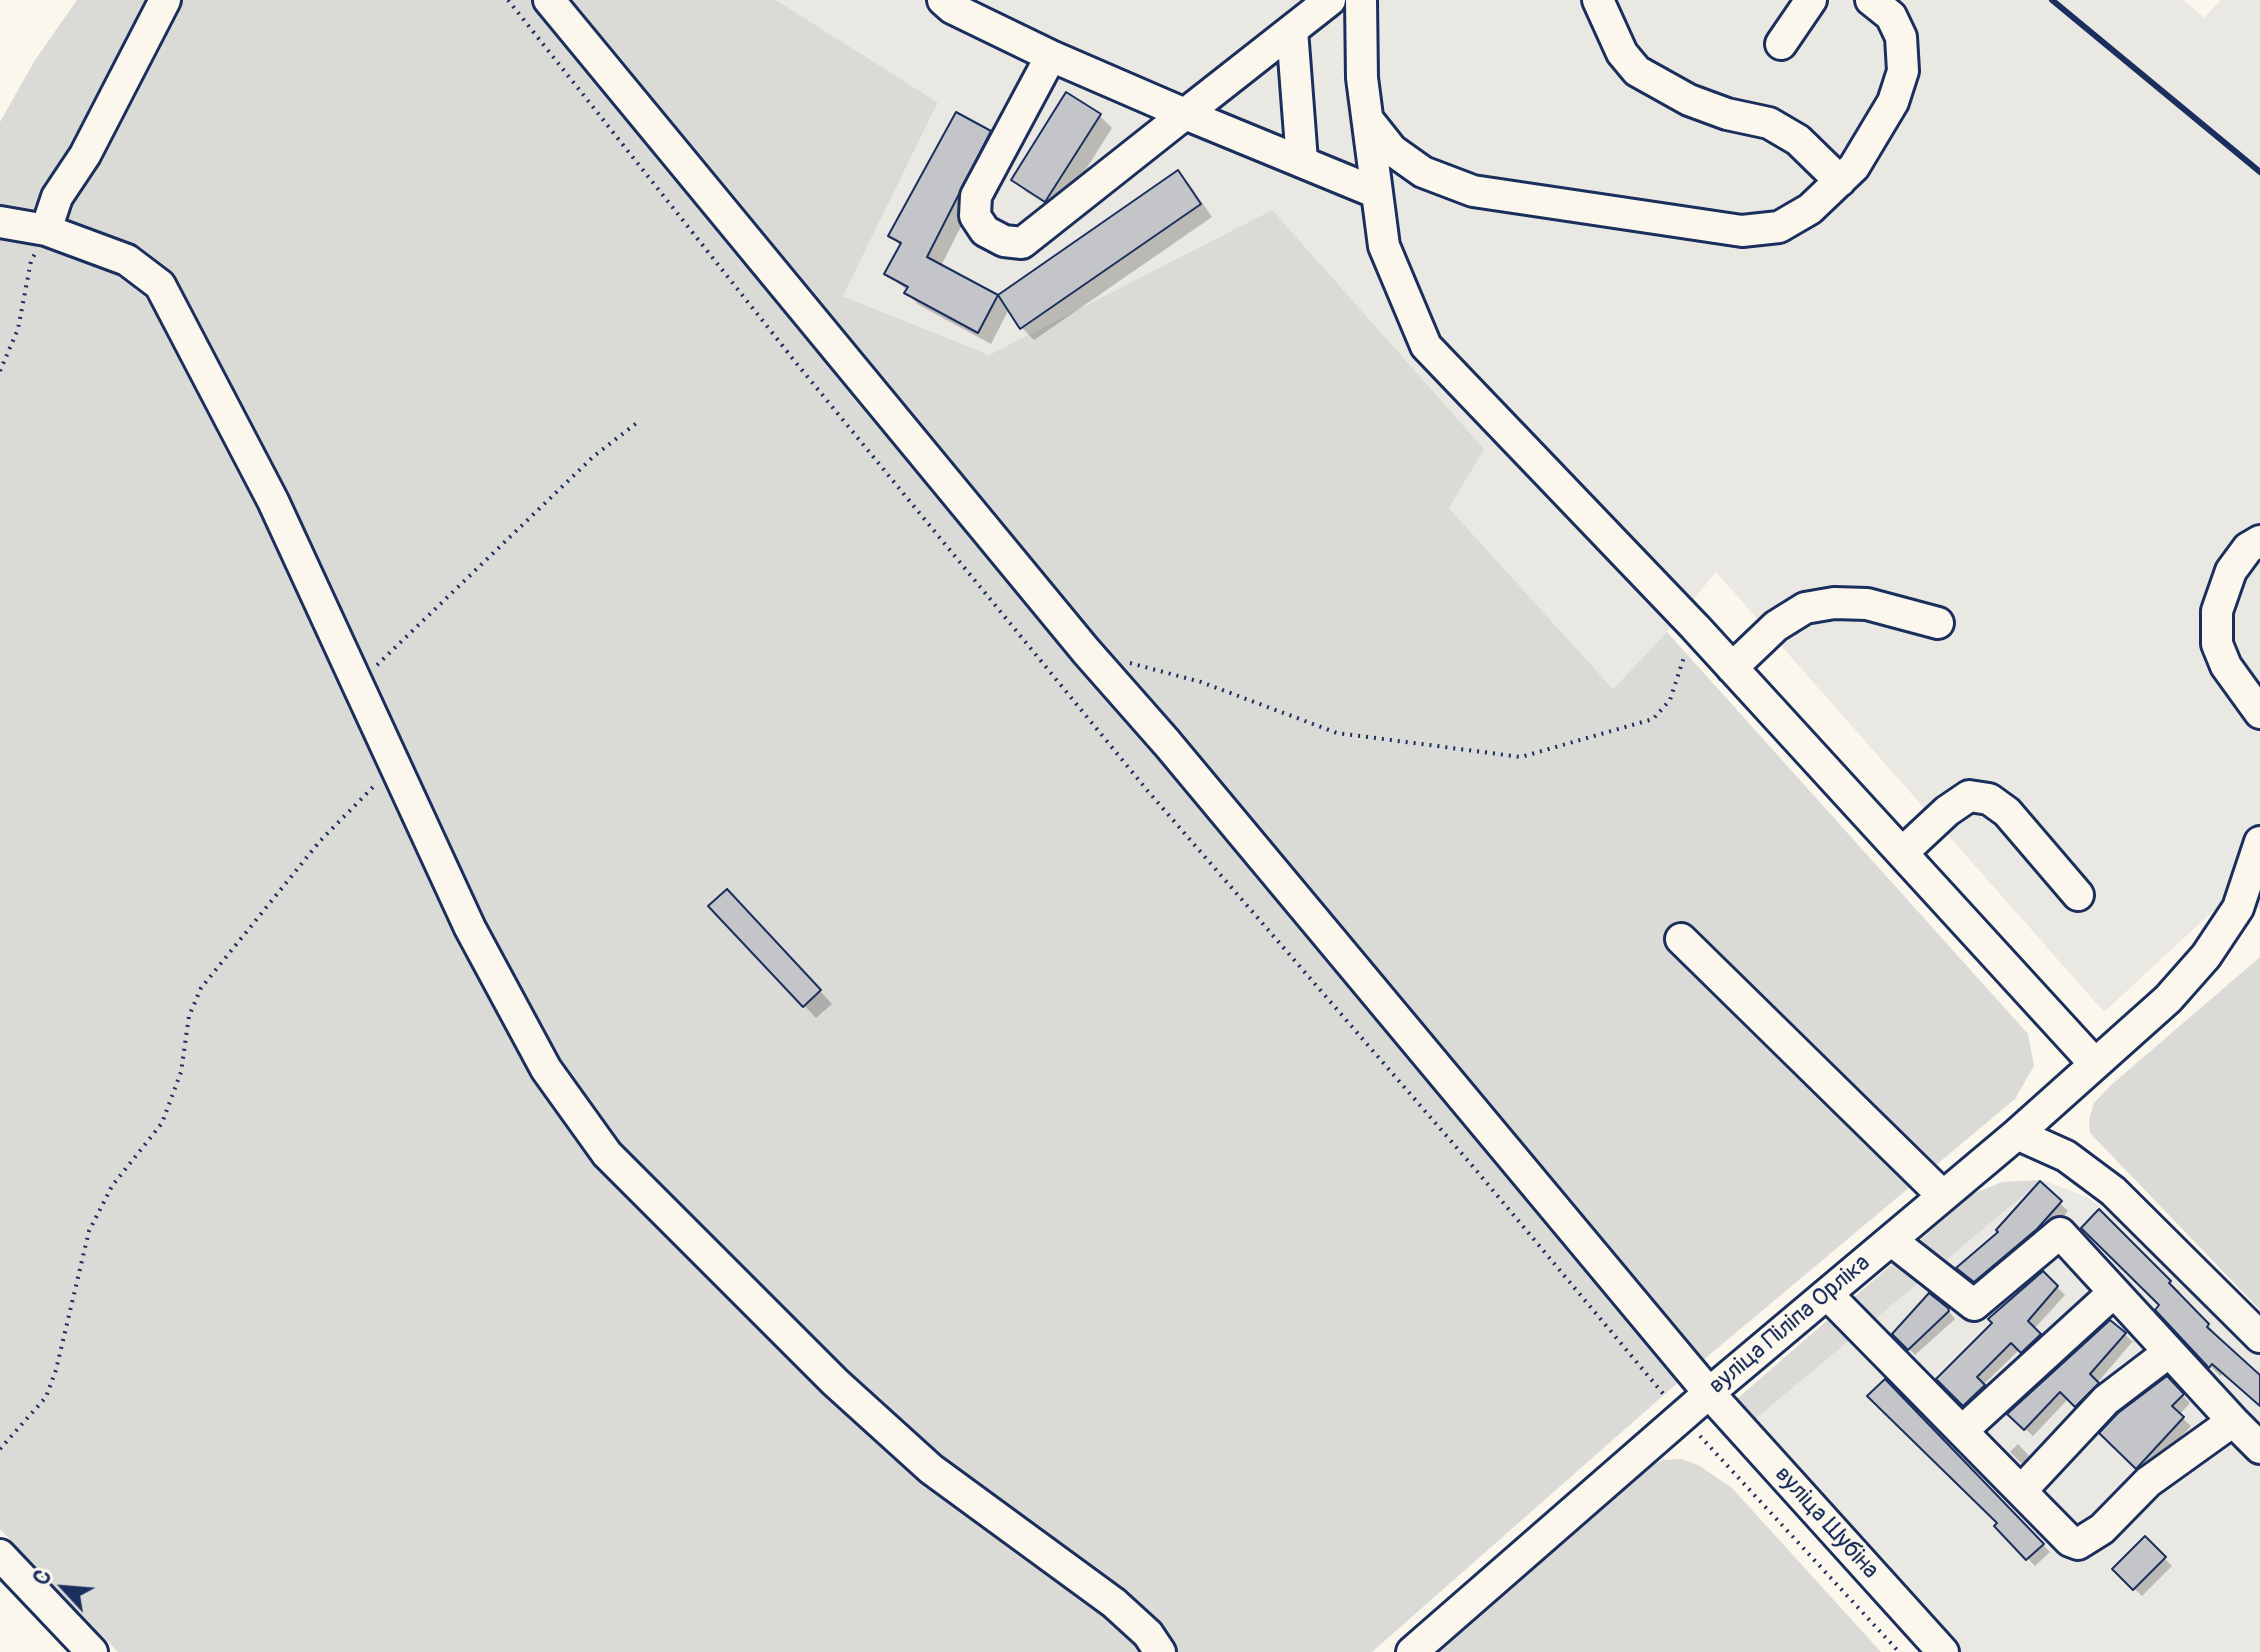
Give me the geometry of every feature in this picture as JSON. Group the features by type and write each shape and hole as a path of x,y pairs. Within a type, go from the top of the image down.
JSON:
{"street":[{"path":"46,230 57,197 85,155 165,0"},
{"name":"вуліца Шубіна","path":"549,0 1086,651 1187,767 1709,1393 1943,1652"},
{"path":"943,0 952,8 1051,56 1377,193"},
{"path":"1051,56 976,196 975,216 985,231 1004,241 1022,243 1330,0"},
{"path":"1361,0 1362,78 1384,246 1426,346 1695,627 2095,1064"},
{"path":"1598,0 1622,53 1637,71 1689,100 1727,114 1769,123 1798,140 1840,181"},
{"path":"1781,44 1811,0"},
{"path":"1367,118 1392,150 1423,172 1473,191 1742,231 1779,227 1810,209 1840,181 1871,142 1893,102 1903,71 1901,37 1891,16 1871,0"},
{"path":"1292,30 1302,161"},
{"path":"0,222 46,230 127,260 160,285 273,501 473,932 546,1069 607,1154 835,1382 931,1469 1114,1603 1148,1634 1160,1652"},
{"path":"2260,541 2248,548 2231,571 2217,611 2217,644 2226,666 2260,713"},
{"path":"1732,668 1776,626 1805,608 1834,603 1867,604 1938,623"},
{"path":"1902,853 1947,811 1969,796 1989,799 2007,812 2078,895"},
{"name":"вуліца Піліпа Орліка","path":"1412,1652 1709,1393 2017,1134 2168,999 2206,956 2238,908 2260,842"},
{"path":"1681,939 1943,1196"},
{"path":"2017,1134 2066,1156 2113,1191 2260,1337"},
{"path":"1891,1240 1974,1305 2060,1233 2260,1448"},
{"path":"1962,1431 2114,1292"},
{"path":"1827,1294 2070,1541 2078,1544 2102,1529 2148,1482 2233,1421"},
{"path":"2021,1491 2106,1400 2169,1352"},
{"path":"2,1562 92,1652"}],"path":[{"path":"508,0 797,364 1147,790 1470,1163 1682,1417 1899,1652"},
{"path":"0,371 18,329 31,261 46,230"},
{"path":"376,667 594,456 638,422"},
{"path":"1129,663 1201,682 1337,733 1521,757 1653,719 1670,700 1695,627"},
{"path":"0,1449 46,1397 56,1370 89,1231 112,1186 162,1123 181,1072 189,1016 201,988 320,841 395,766"}],"shaded area":[{"path":"77,0 776,0 938,103 843,296 989,355 1272,210 1484,449 1449,508 1613,689 1667,632 2028,1034 2034,1066 2015,1099 1708,1356 1372,1652 118,1652 0,1529 0,122 35,60"},
{"path":"776,0 2184,0 2204,18 2221,0 2260,0 2260,910 2238,888 2104,1012 1716,572 1667,632 1613,689 1449,508 1272,210 989,355 843,296 938,104"},
{"path":"2260,957 2260,1310 2090,1133 2089,1120 2094,1103 2110,1086"},
{"path":"2042,1180 2087,1197 2143,1237 2260,1354 2260,1652 1943,1652 1742,1430"},
{"path":"2042,1180 1742,1430 1724,1410 1973,1194 2002,1182"},
{"path":"1682,1459 1700,1466 1732,1488 1881,1652 1431,1652 1643,1468 1664,1460"}],"building":[{"path":"1066,92 1101,114 1045,202 1011,180"},
{"path":"956,112 991,131 927,257 998,295 978,333 904,293 908,287 884,274 901,243 888,236"},
{"path":"1178,170 1201,204 1020,329 998,295"},
{"path":"727,889 821,990 803,1007 708,906"},
{"path":"2040,1181 2062,1201 2037,1229 1974,1282 1956,1268 1998,1232 1996,1230"},
{"path":"2099,1209 2171,1281 2169,1283 2209,1324 2207,1327 2260,1375 2260,1406 2212,1364 2209,1368 2155,1310 2159,1305 2081,1228"},
{"path":"2043,1271 2058,1286 2028,1321 2041,1334 2021,1353 2011,1343 1977,1377 1985,1385 1963,1406 1936,1379 1992,1323 1988,1319"},
{"path":"1929,1293 1949,1311 1908,1350 1892,1334"},
{"path":"2110,1320 2126,1333 2090,1374 2099,1383 2075,1407 2060,1392 2024,1430 2007,1414"},
{"path":"2167,1376 2184,1394 2172,1406 2184,1417 2136,1469 2099,1433 2118,1413"},
{"path":"1885,1379 2044,1544 2026,1560 1994,1526 1997,1523 1867,1396"},
{"path":"2145,1536 2166,1557 2133,1590 2112,1569"}],"railway":[{"path":"2052,0 2260,172"}]}
